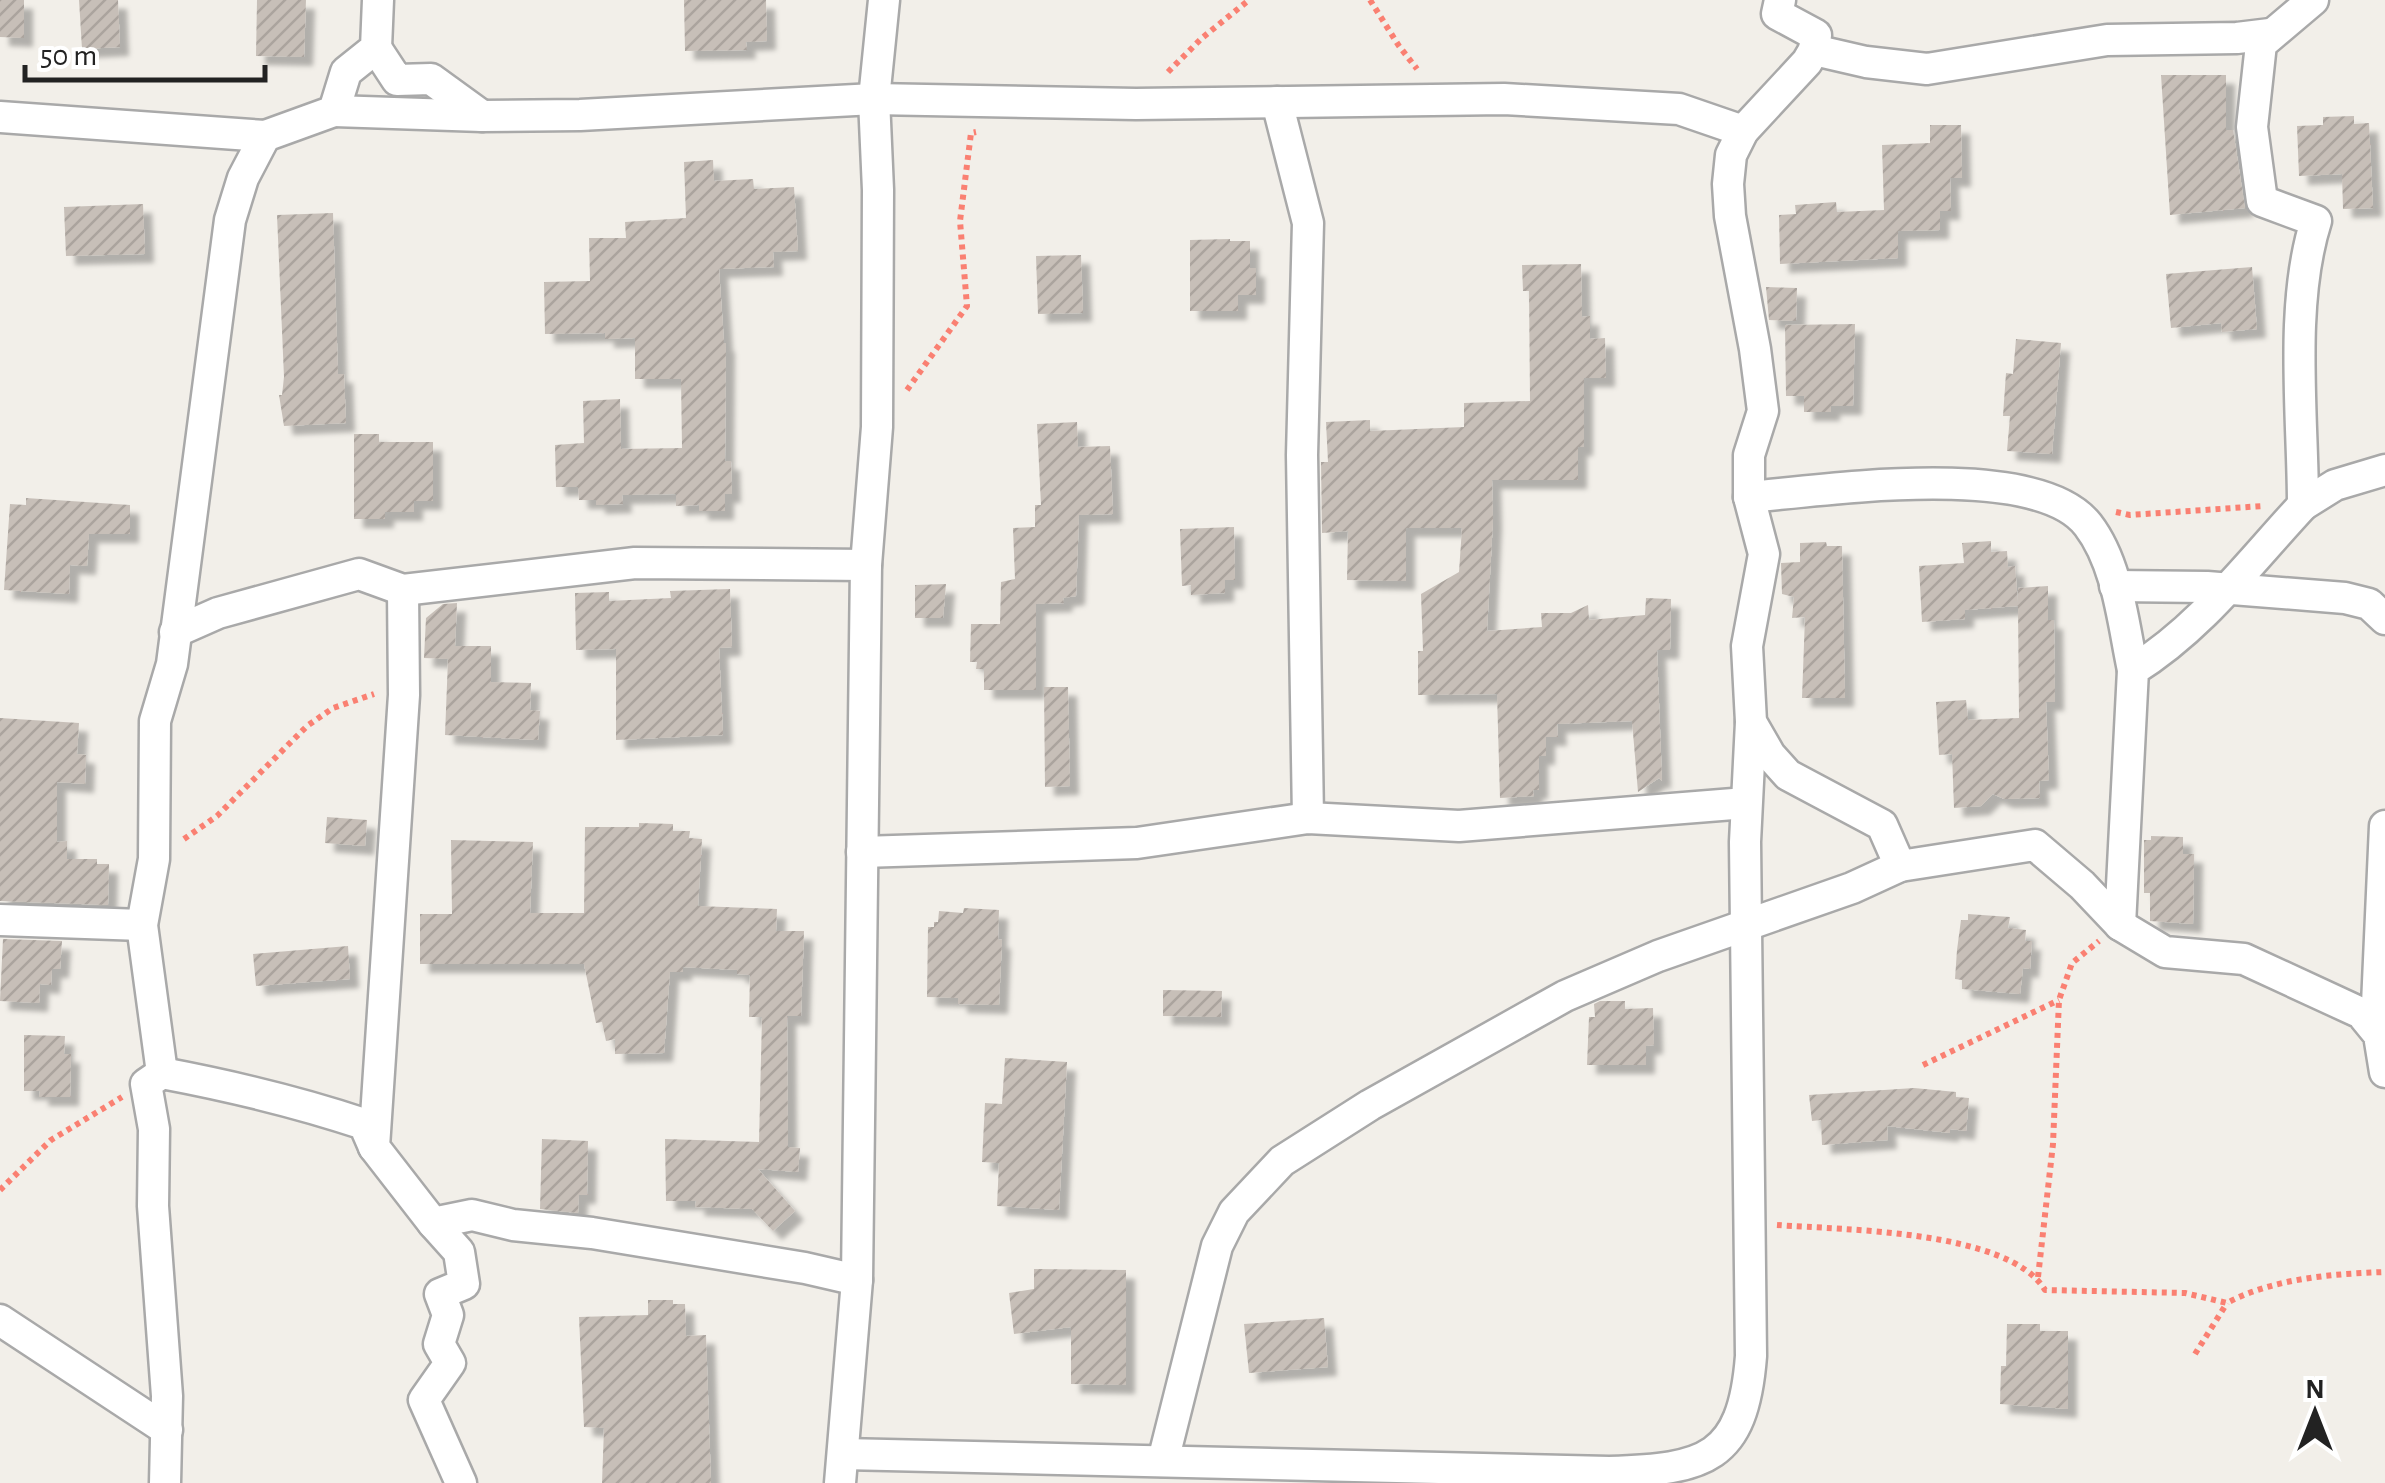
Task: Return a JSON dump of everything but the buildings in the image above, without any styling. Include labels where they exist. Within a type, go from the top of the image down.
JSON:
[{"type":"street","points":[[378,0],[376,48],[397,80],[430,79],[482,116]]},
{"type":"street","points":[[884,0],[874,99],[878,426],[866,565],[857,1280],[841,1469],[1000,1460],[1609,1472],[1665,1468],[1715,1452],[1731,1435],[1748,1392],[1751,1223],[1745,923],[1751,722],[1747,646],[1764,554],[1749,497],[1749,455],[1763,411],[1728,184],[1731,155],[1743,131],[1814,50],[1816,35],[1777,14],[1780,0]]},
{"type":"street","points":[[2303,505],[2301,334],[2305,271],[2316,221],[2262,202],[2252,127],[2259,52],[2270,34],[2312,0]]},
{"type":"street","points":[[1814,50],[1927,70],[2081,42],[2270,34]]},
{"type":"street","points":[[334,111],[346,72],[376,48]]},
{"type":"street","points":[[0,118],[264,136],[334,111],[580,115],[874,99],[1136,104],[1504,99],[1679,110],[1743,131]]},
{"type":"street","points":[[1277,102],[1308,223],[1302,455],[1308,818]]},
{"type":"street","points":[[165,1483],[167,1430],[153,1206],[154,1078],[142,925],[154,859],[155,722],[172,664],[230,220],[243,178],[264,136]]},
{"type":"street","points":[[2134,670],[2169,648],[2303,505],[2335,484],[2385,470]]},
{"type":"street","points":[[1749,497],[1911,484],[1980,486],[2047,496],[2071,508],[2090,528],[2116,586],[2134,670],[2120,925]]},
{"type":"street","points":[[174,632],[218,614],[359,574],[403,590],[635,564],[866,565]]},
{"type":"street","points":[[2116,586],[2226,588],[2360,601],[2374,607],[2385,619]]},
{"type":"street","points":[[374,1147],[404,695],[403,590]]},
{"type":"street","points":[[1751,722],[1770,755],[1788,775],[1882,825],[1900,866]]},
{"type":"street","points":[[862,852],[1137,843],[1308,818],[1460,826],[1746,804]]},
{"type":"street","points":[[2385,826],[2376,1028],[2385,1072]]},
{"type":"street","points":[[1162,1461],[1217,1246],[1234,1212],[1266,1176],[1316,1137],[1565,996],[1745,923],[1852,888],[1900,866],[2035,845],[2120,925],[2165,952],[2244,959],[2347,1005],[2376,1028]]},
{"type":"street","points":[[0,920],[142,925]]},
{"type":"street","points":[[154,1078],[234,1086],[364,1124],[374,1147],[459,1252],[464,1284],[440,1294],[448,1315],[439,1344],[450,1363],[424,1400],[461,1483]]},
{"type":"street","points":[[433,1223],[472,1215],[513,1225],[805,1268],[857,1280]]},
{"type":"street","points":[[0,1320],[167,1430]]},
{"type":"path","points":[[1136,104],[1202,38],[1249,0]]},
{"type":"path","points":[[1370,0],[1414,66],[1429,78]]},
{"type":"path","points":[[878,426],[967,306],[960,221],[971,133],[989,130]]},
{"type":"path","points":[[2114,511],[2130,515],[2303,505]]},
{"type":"path","points":[[154,859],[217,816],[307,726],[332,708],[382,691],[404,695]]},
{"type":"path","points":[[2038,1278],[2053,1144],[2059,1000],[2072,962],[2120,925]]},
{"type":"path","points":[[1923,1065],[2059,1000]]},
{"type":"path","points":[[0,1190],[51,1140],[154,1078]]},
{"type":"path","points":[[1751,1223],[1908,1236],[1977,1248],[2016,1262],[2038,1278],[2045,1290],[2184,1293],[2227,1303]]},
{"type":"path","points":[[2195,1354],[2227,1303],[2254,1289],[2346,1273],[2385,1272]]}]
